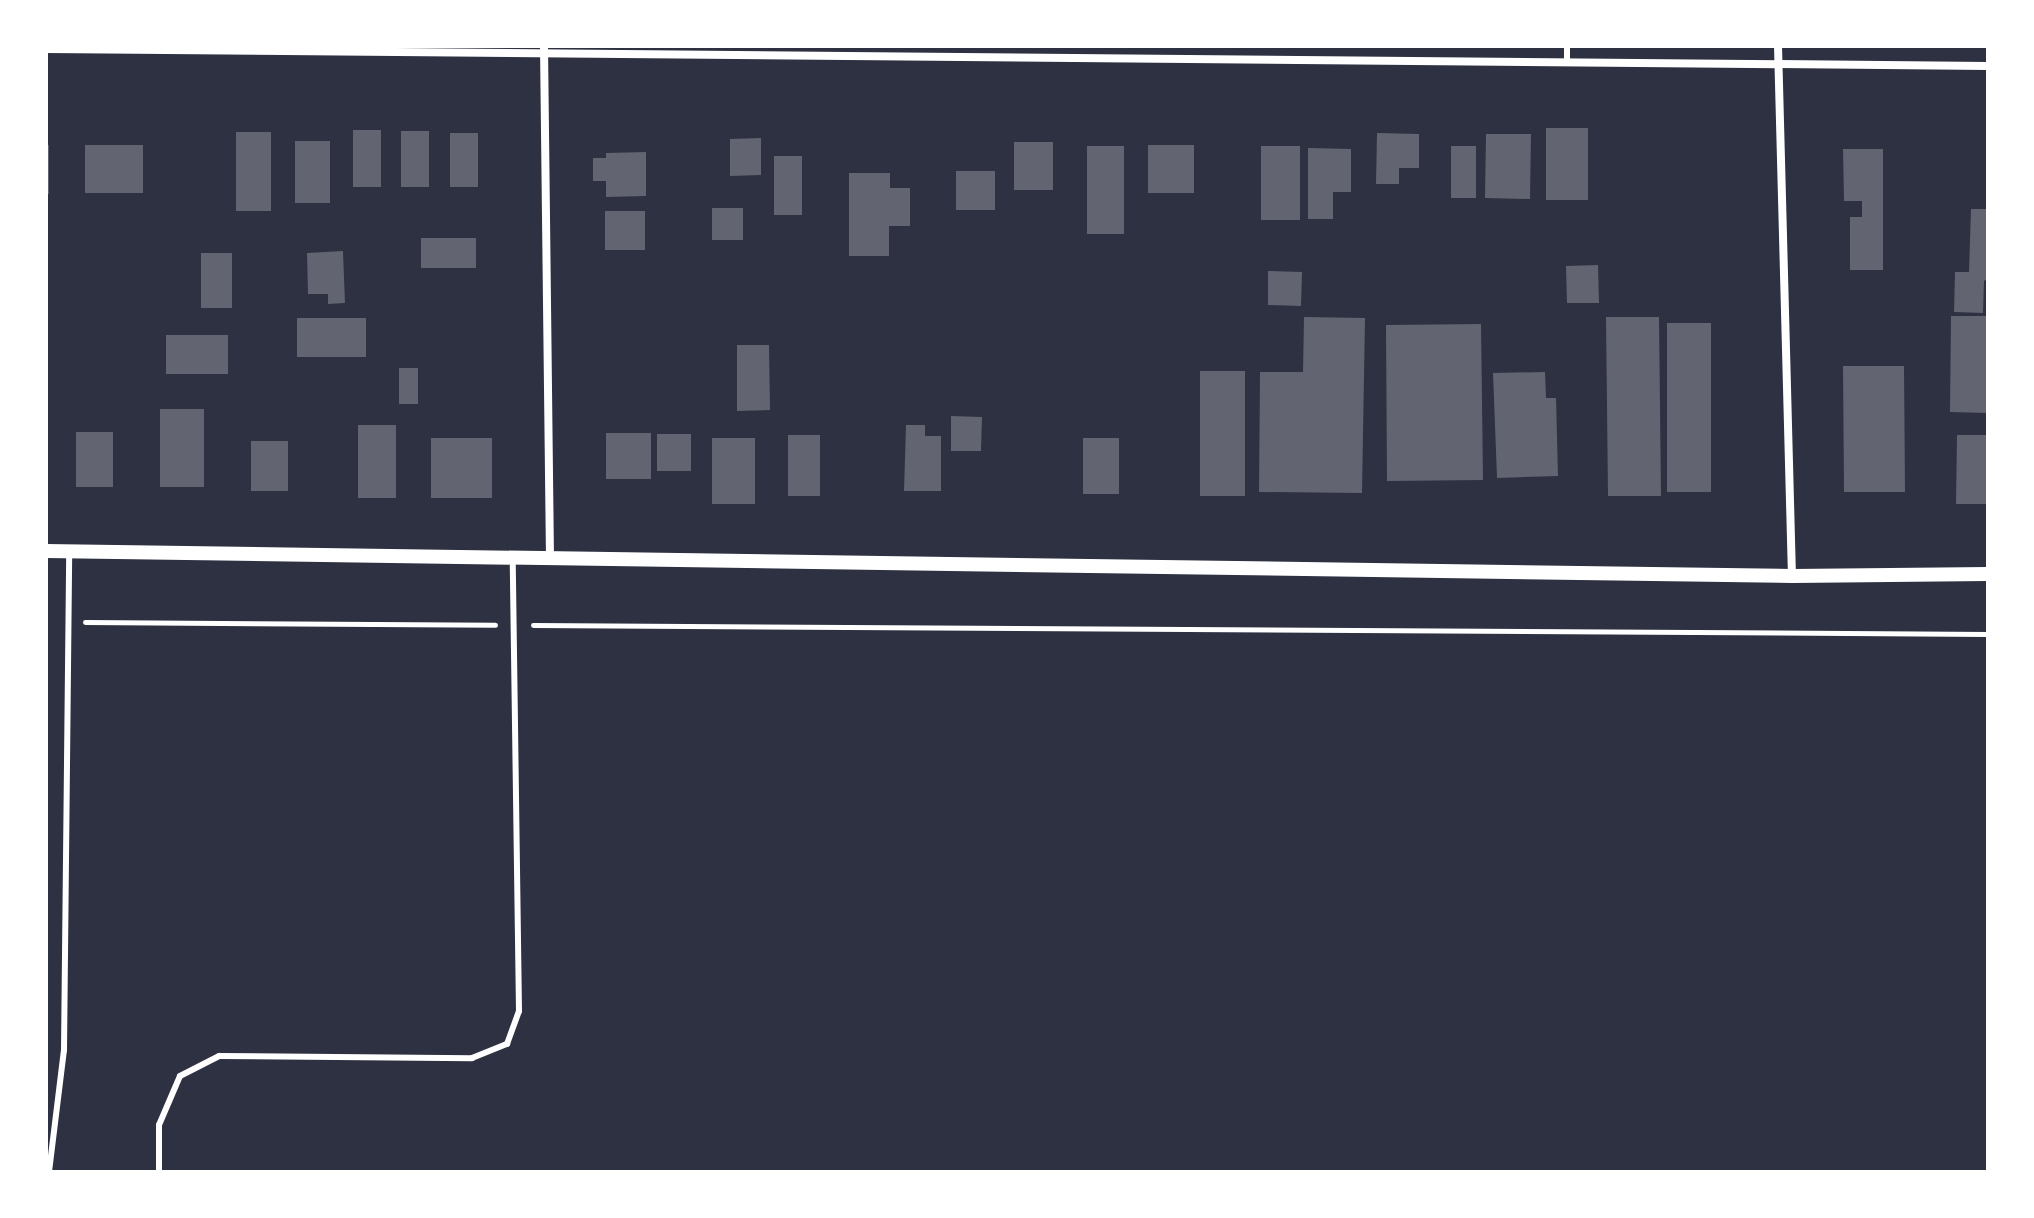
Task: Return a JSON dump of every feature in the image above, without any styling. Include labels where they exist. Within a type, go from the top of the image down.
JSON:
[{"type":"street","points":[[1778,46],[1792,576]]},
{"type":"street","points":[[46,49],[544,50],[1778,67],[1988,66]]},
{"type":"street","points":[[544,50],[550,557]]},
{"type":"street","points":[[46,551],[1792,576],[1988,574]]},
{"type":"lane","points":[[1567,46],[1567,62]]},
{"type":"lane","points":[[49,1172],[64,1050],[69,552]]},
{"type":"lane","points":[[159,1172],[159,1125],[180,1076],[219,1056],[472,1058],[507,1044],[519,1011],[513,556]]},
{"type":"path","points":[[68,622],[1988,634]]},
{"type":"building","points":[[1546,128],[1588,128],[1588,200],[1546,200]]},
{"type":"building","points":[[353,130],[381,130],[381,187],[353,187]]},
{"type":"building","points":[[401,131],[429,131],[429,187],[401,187]]},
{"type":"building","points":[[236,132],[271,132],[271,211],[236,211]]},
{"type":"building","points":[[450,133],[478,133],[478,187],[450,187]]},
{"type":"building","points":[[1377,133],[1419,134],[1419,168],[1399,168],[1399,184],[1376,184]]},
{"type":"building","points":[[1486,134],[1531,134],[1530,199],[1485,198]]},
{"type":"building","points":[[761,138],[761,175],[730,176],[730,139]]},
{"type":"building","points":[[295,141],[330,141],[330,203],[295,203]]},
{"type":"building","points":[[1014,142],[1053,142],[1053,190],[1014,190]]},
{"type":"building","points":[[46,145],[49,145],[49,194],[46,194]]},
{"type":"building","points":[[85,145],[143,145],[143,193],[85,193]]},
{"type":"building","points":[[1148,145],[1194,145],[1194,193],[1148,193]]},
{"type":"building","points":[[1087,146],[1124,146],[1124,234],[1087,234]]},
{"type":"building","points":[[1261,146],[1300,146],[1300,220],[1261,220]]},
{"type":"building","points":[[1451,146],[1476,146],[1476,198],[1451,198]]},
{"type":"building","points":[[1308,148],[1351,149],[1351,192],[1333,192],[1333,219],[1308,219]]},
{"type":"building","points":[[1843,149],[1883,149],[1883,270],[1850,270],[1850,217],[1862,217],[1862,201],[1844,201]]},
{"type":"building","points":[[646,152],[646,196],[606,197],[606,181],[593,181],[593,158],[606,158],[606,153]]},
{"type":"building","points":[[774,156],[802,156],[802,215],[774,215]]},
{"type":"building","points":[[956,171],[995,171],[995,210],[956,210]]},
{"type":"building","points":[[849,173],[890,173],[890,188],[910,188],[910,226],[889,226],[889,256],[849,256]]},
{"type":"building","points":[[712,208],[743,208],[743,240],[712,240]]},
{"type":"building","points":[[1971,209],[1988,209],[1988,278],[1984,281],[1983,313],[1954,312],[1955,272],[1969,272]]},
{"type":"building","points":[[605,211],[645,211],[645,250],[605,250]]},
{"type":"building","points":[[421,238],[476,238],[476,268],[421,268]]},
{"type":"building","points":[[343,251],[345,303],[328,304],[328,294],[308,294],[307,253]]},
{"type":"building","points":[[201,253],[232,253],[232,308],[201,308]]},
{"type":"building","points":[[1598,265],[1599,303],[1567,303],[1566,266]]},
{"type":"building","points":[[1268,271],[1302,272],[1301,306],[1268,305]]},
{"type":"building","points":[[1951,316],[1988,316],[1988,413],[1950,412]]},
{"type":"building","points":[[1304,317],[1365,318],[1362,493],[1259,492],[1260,372],[1303,372]]},
{"type":"building","points":[[1606,317],[1659,317],[1661,496],[1608,496]]},
{"type":"building","points":[[297,318],[366,318],[366,357],[297,357]]},
{"type":"building","points":[[1667,323],[1711,323],[1711,492],[1667,492]]},
{"type":"building","points":[[1481,324],[1483,480],[1387,481],[1386,325]]},
{"type":"building","points":[[166,335],[228,335],[228,374],[166,374]]},
{"type":"building","points":[[737,345],[769,345],[770,410],[737,411]]},
{"type":"building","points":[[1843,366],[1904,366],[1905,492],[1844,492]]},
{"type":"building","points":[[399,368],[418,368],[418,404],[399,404]]},
{"type":"building","points":[[1200,371],[1245,371],[1245,496],[1200,496]]},
{"type":"building","points":[[1545,372],[1546,398],[1556,398],[1558,476],[1497,478],[1493,373]]},
{"type":"building","points":[[160,409],[204,409],[204,487],[160,487]]},
{"type":"building","points":[[951,416],[982,417],[981,451],[951,451]]},
{"type":"building","points":[[358,425],[396,425],[396,498],[358,498]]},
{"type":"building","points":[[906,425],[925,425],[925,436],[941,436],[941,491],[904,491]]},
{"type":"building","points":[[76,432],[113,432],[113,487],[76,487]]},
{"type":"building","points":[[606,433],[651,433],[651,479],[606,479]]},
{"type":"building","points":[[657,434],[691,434],[691,471],[657,471]]},
{"type":"building","points":[[788,435],[820,435],[820,496],[788,496]]},
{"type":"building","points":[[1957,435],[1988,435],[1988,504],[1956,504]]},
{"type":"building","points":[[431,438],[492,438],[492,498],[431,498]]},
{"type":"building","points":[[712,438],[755,438],[755,504],[712,504]]},
{"type":"building","points":[[1083,438],[1119,438],[1119,494],[1083,494]]},
{"type":"building","points":[[251,441],[288,441],[288,491],[251,491]]}]
